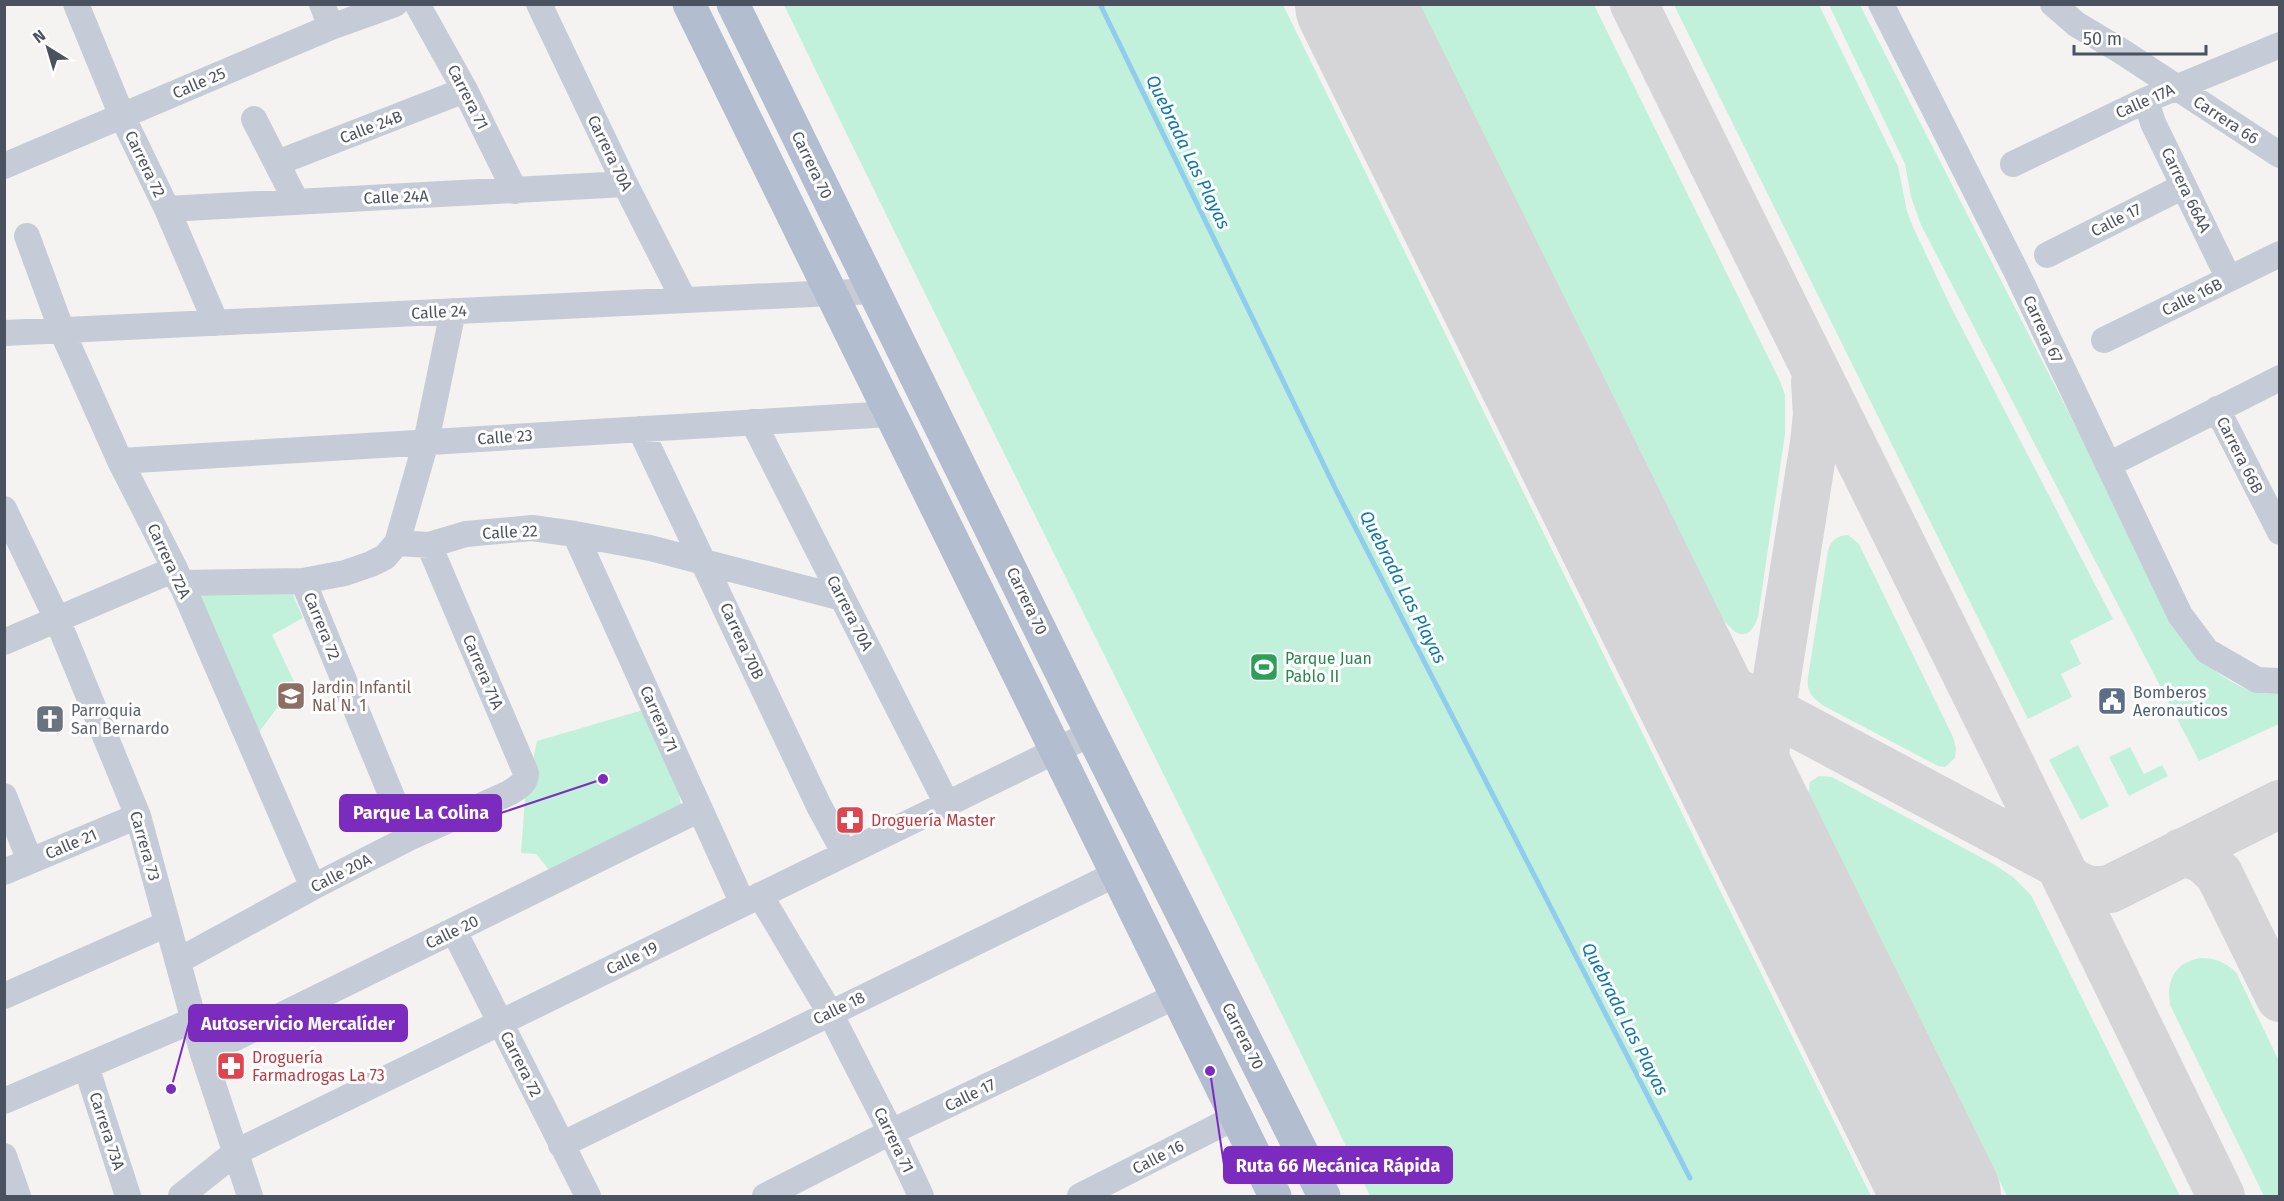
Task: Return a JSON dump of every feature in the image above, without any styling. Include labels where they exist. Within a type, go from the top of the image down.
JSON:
[{"type":"main road","points":[[689,4],[1275,1197]]},
{"type":"main road","name":"Carrera 70","points":[[733,4],[1092,733],[1324,1197]]},
{"type":"street","name":"Carrera 72","points":[[76,4],[122,116],[167,209],[216,323]]},
{"type":"street","name":"Calle 25","points":[[4,166],[122,116],[327,16],[395,4]]},
{"type":"street","name":"Carrera 71","points":[[417,4],[465,90],[514,191]]},
{"type":"street","name":"Carrera 70A","points":[[539,4],[625,184],[684,300]]},
{"type":"street","name":"Carrera 67","points":[[1881,4],[2016,271],[2180,615],[2207,651],[2257,680],[2280,681]]},
{"type":"street","name":"Carrera 66","points":[[2061,6],[2076,24],[2280,155]]},
{"type":"street","name":"Calle 17A","points":[[2013,164],[2175,87],[2280,45]]},
{"type":"street","name":"Calle 24B","points":[[277,163],[465,90]]},
{"type":"street","name":"Carrera 66AA","points":[[2146,100],[2153,123],[2229,279]]},
{"type":"street","points":[[254,119],[297,201]]},
{"type":"street","name":"Calle 24A","points":[[167,209],[625,184]]},
{"type":"street","name":"Calle 17","points":[[2047,255],[2184,186]]},
{"type":"street","name":"Carrera 72A","points":[[27,236],[62,331],[120,461],[178,576],[313,887]]},
{"type":"street","name":"Calle 16B","points":[[2104,340],[2280,254]]},
{"type":"street","name":"Calle 24","points":[[4,333],[874,291]]},
{"type":"street","points":[[4,642],[178,576],[303,581],[345,573],[371,564],[385,556],[397,543],[426,442],[453,312]]},
{"type":"street","points":[[2108,465],[2280,378]]},
{"type":"street","name":"Carrera 66B","points":[[2217,409],[2280,532]]},
{"type":"street","name":"Calle 23","points":[[120,461],[890,414]]},
{"type":"street","name":"Carrera 70A","points":[[753,422],[947,804]]},
{"type":"street","name":"Carrera 70B","points":[[640,429],[819,806],[845,854]]},
{"type":"street","name":"Carrera 73","points":[[4,509],[57,620],[138,816],[203,1054],[250,1197]]},
{"type":"street","name":"Calle 22","points":[[397,543],[429,544],[466,534],[532,528],[650,548],[843,598]]},
{"type":"street","name":"Carrera 71","points":[[575,534],[700,809],[752,900],[830,1013],[891,1132],[921,1197]]},
{"type":"street","name":"Carrera 71A","points":[[429,544],[526,773],[522,785],[508,793]]},
{"type":"street","name":"Carrera 72","points":[[303,581],[409,838]]},
{"type":"street","name":"Calle 19","points":[[181,1197],[236,1152],[1092,733]]},
{"type":"street","name":"Calle 20A","points":[[178,961],[313,887],[409,838],[508,793]]},
{"type":"street","points":[[4,796],[30,861]]},
{"type":"street","name":"Calle 20","points":[[203,1054],[700,809]]},
{"type":"street","name":"Calle 21","points":[[4,872],[138,816]]},
{"type":"street","name":"Calle 18","points":[[561,1145],[1116,874]]},
{"type":"street","points":[[4,996],[167,924]]},
{"type":"street","name":"Carrera 72","points":[[454,931],[588,1197]]},
{"type":"street","name":"Calle 17","points":[[765,1197],[891,1132],[1176,996]]},
{"type":"street","points":[[7,1094],[86,1066],[194,1020]]},
{"type":"street","name":"Carrera 73A","points":[[86,1066],[128,1197]]},
{"type":"street","name":"Calle 16","points":[[1080,1197],[1236,1117]]},
{"type":"street","points":[[4,1156],[18,1197]]},
{"type":"green space","name":"Parque Juan Pablo II","points":[[784,5],[1283,5],[1871,1196],[1370,1196]]},
{"type":"green space","points":[[1417,5],[1594,5],[1785,395],[1785,434],[1758,617],[1748,633],[1742,634],[1731,628],[1716,609]]},
{"type":"green space","points":[[1674,5],[1819,5],[1898,166],[1907,211],[1913,227],[1952,309],[2113,619],[2070,641],[2081,664],[2061,674],[2072,697],[2028,719]]},
{"type":"green space","points":[[1829,5],[1860,5],[2179,628],[2195,652],[2206,663],[2235,684],[2257,692],[2279,693],[2279,724],[2199,761],[1921,225],[1911,197],[1905,164]]},
{"type":"green space","points":[[1848,535],[1859,544],[1953,737],[1956,748],[1955,758],[1945,767],[1938,766],[1824,706],[1813,697],[1809,690],[1808,677],[1828,550],[1835,539]]},
{"type":"green space","points":[[290,588],[303,618],[272,635],[299,692],[283,700],[254,739],[188,593]]},
{"type":"green space","points":[[643,710],[673,758],[683,818],[551,872],[536,854],[521,853],[525,799],[537,741]]},
{"type":"green space","points":[[2078,745],[2109,806],[2081,820],[2049,760]]},
{"type":"green space","points":[[2130,747],[2144,774],[2162,765],[2168,776],[2129,796],[2109,757]]},
{"type":"green space","points":[[1819,776],[1832,777],[1995,865],[2013,877],[2031,895],[2180,1196],[2007,1196],[1808,795],[1810,782]]},
{"type":"green space","points":[[2201,958],[2220,961],[2236,972],[2279,1061],[2279,1196],[2264,1196],[2170,1005],[2171,980],[2174,974],[2185,964]]},
{"type":"waterway","name":"Quebrada Las Playas","points":[[1100,4],[1337,492],[1690,1178]]},
{"type":"taxiway","points":[[1634,4],[2011,765],[2221,1196]]},
{"type":"taxiway","points":[[1761,828],[1758,809],[1759,791],[1814,443],[1817,414],[1815,382]]},
{"type":"taxiway","points":[[1668,641],[1695,670],[2057,863]]},
{"type":"taxiway","points":[[2066,877],[2086,889],[2110,889],[2280,804]]},
{"type":"taxiway","points":[[2182,852],[2203,859],[2219,874],[2280,998]]},
{"type":"runway","points":[[1354,4],[1942,1196]]},
{"type":"place","name":"Parque Juan Pablo II","points":[[1264,667]]},
{"type":"place","name":"Jardin Infantil Nal N. 1","points":[[291,696]]},
{"type":"place","name":"Bomberos Aeronauticos","points":[[2112,701]]},
{"type":"place","name":"Parroquia San Bernardo","points":[[50,719]]},
{"type":"place","name":"Parque La Colina","points":[[603,779]]},
{"type":"place","name":"Droguería Master","points":[[850,820]]},
{"type":"place","name":"Droguería Farmadrogas La 73","points":[[231,1066]]},
{"type":"place","name":"Ruta 66 Mecánica Rápida","points":[[1210,1071]]},
{"type":"place","name":"Autoservicio Mercalíder","points":[[171,1089]]}]
